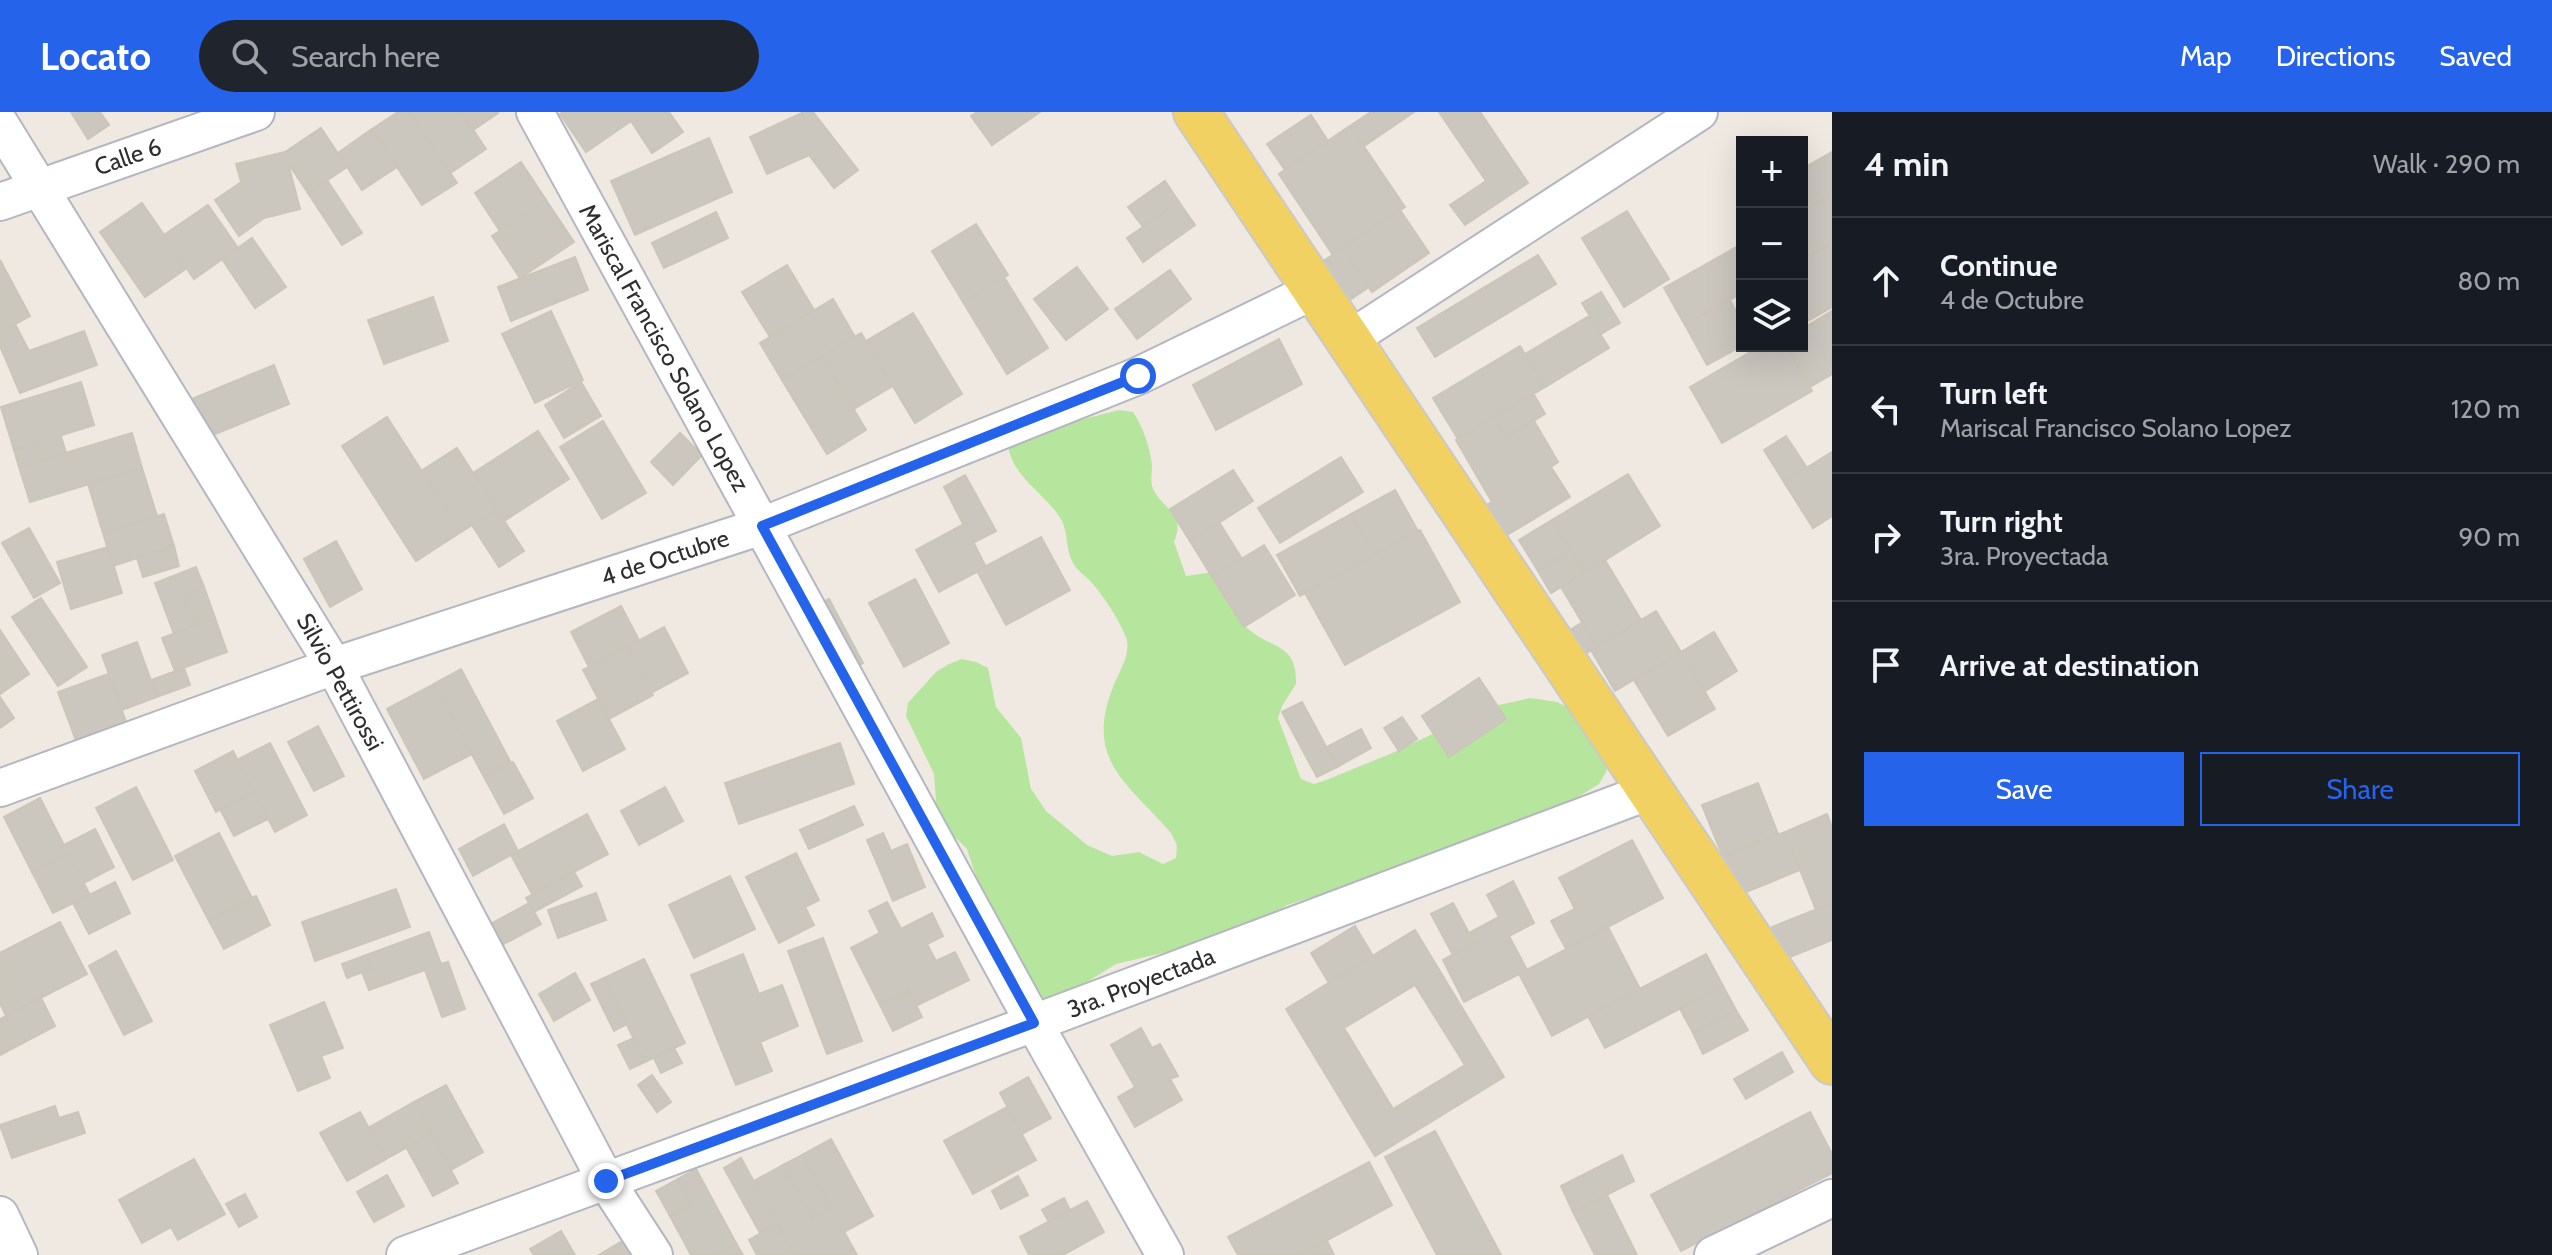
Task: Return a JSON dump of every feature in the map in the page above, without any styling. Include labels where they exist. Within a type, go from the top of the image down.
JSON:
[{"type":"main road","points":[[1196,112],[1832,1062]]},
{"type":"street","name":"Calle 6","points":[[0,202],[256,112]]},
{"type":"street","name":"Mariscal Francisco Solano Lopez","points":[[535,112],[1034,1023],[1165,1255]]},
{"type":"street","points":[[1348,340],[1699,112]]},
{"type":"street","name":"Silvio Pettirossi","points":[[0,124],[334,666],[606,1181],[654,1255]]},
{"type":"street","name":"4 de Octubre","points":[[0,788],[334,666],[762,526],[1138,376],[1315,290]]},
{"type":"street","name":"3ra. Proyectada","points":[[405,1255],[1650,791]]},
{"type":"street","points":[[1713,1255],[1832,1198]]},
{"type":"street","points":[[0,1215],[19,1255]]},
{"type":"green space","points":[[1119,410],[1133,412],[1143,431],[1151,458],[1152,487],[1176,518],[1174,542],[1186,576],[1214,572],[1243,623],[1287,653],[1292,660],[1296,684],[1278,718],[1301,779],[1314,784],[1326,780],[1490,707],[1530,698],[1557,702],[1581,714],[1609,759],[1599,784],[1565,805],[1381,875],[1287,905],[1251,928],[1226,938],[1116,964],[1040,1011],[984,901],[967,849],[937,826],[932,814],[936,800],[934,774],[906,716],[908,703],[936,672],[949,664],[962,659],[988,668],[996,707],[1021,738],[1031,789],[1046,811],[1087,845],[1112,856],[1139,852],[1163,864],[1176,858],[1177,845],[1171,833],[1126,784],[1107,753],[1105,712],[1127,653],[1125,634],[1102,595],[1072,561],[1061,519],[1016,467],[1008,446],[1054,427]]},
{"type":"building","points":[[71,112],[100,112],[109,125],[88,139]]},
{"type":"building","points":[[398,112],[409,112],[457,183],[422,205],[372,129]]},
{"type":"building","points":[[409,112],[461,112],[486,149],[450,173]]},
{"type":"building","points":[[461,112],[497,112],[498,113],[473,130]]},
{"type":"building","points":[[669,112],[683,132],[652,153],[631,121],[586,152],[560,114]]},
{"type":"building","points":[[804,112],[813,112],[858,170],[834,188],[809,155],[767,174],[750,137]]},
{"type":"building","points":[[977,112],[1040,112],[992,145],[971,116]]},
{"type":"building","points":[[1371,112],[1414,112],[1364,146],[1350,126]]},
{"type":"building","points":[[1439,112],[1480,112],[1528,183],[1465,225],[1450,205],[1486,181]]},
{"type":"building","points":[[1311,115],[1328,141],[1285,170],[1267,144]]},
{"type":"building","points":[[1350,126],[1405,207],[1333,255],[1279,174]]},
{"type":"building","points":[[321,128],[347,167],[308,193],[288,163],[300,209],[264,218],[239,236],[215,200],[240,183],[242,185],[236,164],[285,152]]},
{"type":"building","points":[[372,129],[397,167],[362,190],[338,153]]},
{"type":"building","points":[[709,138],[732,192],[635,235],[611,181]]},
{"type":"building","points":[[1832,152],[1832,194],[1808,207],[1808,166]]},
{"type":"building","points":[[521,162],[546,200],[500,231],[475,193]]},
{"type":"building","points":[[327,180],[362,233],[342,245],[308,193]]},
{"type":"building","points":[[1165,181],[1179,202],[1143,227],[1128,207]]},
{"type":"building","points":[[1832,194],[1832,243],[1808,257],[1808,208]]},
{"type":"building","points":[[546,200],[574,242],[520,278],[492,236]]},
{"type":"building","points":[[1179,202],[1195,225],[1143,262],[1127,238]]},
{"type":"building","points":[[142,203],[187,268],[145,297],[100,232]]},
{"type":"building","points":[[208,205],[238,248],[194,279],[164,235]]},
{"type":"building","points":[[1400,210],[1429,253],[1372,292],[1343,248]]},
{"type":"building","points":[[1627,211],[1669,279],[1624,307],[1582,238]]},
{"type":"building","points":[[716,212],[728,238],[664,268],[652,243]]},
{"type":"building","points":[[976,224],[1008,275],[963,302],[932,251]]},
{"type":"building","points":[[252,238],[286,287],[255,308],[222,259]]},
{"type":"building","points":[[1832,243],[1832,307],[1808,321],[1808,280],[1808,257]]},
{"type":"building","points":[[1736,247],[1736,296],[1685,325],[1664,288]]},
{"type":"building","points":[[1343,248],[1369,287],[1348,301],[1322,262]]},
{"type":"building","points":[[1538,255],[1556,284],[1435,357],[1417,328]]},
{"type":"building","points":[[575,257],[588,290],[511,321],[498,287]]},
{"type":"building","points":[[0,260],[30,316],[0,332]]},
{"type":"building","points":[[787,265],[814,310],[770,337],[742,292]]},
{"type":"building","points":[[1077,267],[1108,309],[1066,340],[1034,299]]},
{"type":"building","points":[[1170,270],[1191,299],[1137,339],[1115,309]]},
{"type":"building","points":[[1004,277],[1048,348],[1007,374],[963,302]]},
{"type":"building","points":[[1601,292],[1620,323],[1601,334],[1582,303]]},
{"type":"building","points":[[433,297],[448,341],[384,364],[368,320]]},
{"type":"building","points":[[833,299],[855,337],[782,380],[760,343]]},
{"type":"building","points":[[1730,300],[1736,312],[1736,349],[1707,365],[1685,325]]},
{"type":"building","points":[[551,311],[583,380],[535,403],[502,334]]},
{"type":"building","points":[[1832,311],[1832,374],[1810,387],[1790,352],[1808,352],[1808,325]]},
{"type":"building","points":[[913,313],[962,394],[915,423],[866,341]]},
{"type":"building","points":[[1589,316],[1609,348],[1545,387],[1525,354]]},
{"type":"building","points":[[15,324],[29,351],[84,331],[97,365],[20,393],[0,346],[0,332]]},
{"type":"building","points":[[861,333],[893,386],[854,409],[822,356]]},
{"type":"building","points":[[1279,339],[1302,384],[1216,430],[1193,385]]},
{"type":"building","points":[[1520,346],[1545,387],[1458,439],[1433,398]]},
{"type":"building","points":[[1751,352],[1789,352],[1812,391],[1722,443],[1690,387]]},
{"type":"building","points":[[822,356],[866,430],[827,454],[782,380]]},
{"type":"building","points":[[274,365],[289,404],[203,439],[187,401]]},
{"type":"building","points":[[81,382],[94,425],[14,450],[1,407]]},
{"type":"building","points":[[581,382],[601,416],[564,438],[545,405]]},
{"type":"building","points":[[1533,393],[1545,414],[1506,438],[1494,417]]},
{"type":"building","points":[[387,417],[461,532],[416,561],[342,446]]},
{"type":"building","points":[[1494,417],[1506,438],[1534,421],[1558,462],[1551,467],[1570,497],[1502,538],[1483,507],[1492,502],[1456,440]]},
{"type":"building","points":[[603,421],[646,493],[602,519],[560,447]]},
{"type":"building","points":[[538,431],[569,479],[504,521],[473,473]]},
{"type":"building","points":[[132,433],[142,468],[30,502],[19,467]]},
{"type":"building","points":[[680,433],[702,455],[673,485],[651,462]]},
{"type":"building","points":[[61,436],[66,453],[19,467],[14,450]]},
{"type":"building","points":[[1786,436],[1807,468],[1784,482],[1764,450]]},
{"type":"building","points":[[457,448],[497,510],[461,532],[421,471]]},
{"type":"building","points":[[1832,452],[1832,516],[1813,528],[1784,482]]},
{"type":"building","points":[[1341,457],[1363,492],[1280,543],[1258,508]]},
{"type":"building","points":[[142,468],[157,516],[103,533],[88,484]]},
{"type":"building","points":[[1233,470],[1253,501],[1190,541],[1170,509]]},
{"type":"building","points":[[1628,474],[1660,526],[1584,573],[1552,520]]},
{"type":"building","points":[[965,475],[996,531],[973,543],[944,487]]},
{"type":"building","points":[[1395,490],[1418,531],[1374,556],[1351,514]]},
{"type":"building","points":[[497,510],[524,551],[499,567],[472,525]]},
{"type":"building","points":[[164,514],[174,546],[113,566],[103,533]]},
{"type":"building","points":[[1351,514],[1374,556],[1300,596],[1277,555]]},
{"type":"building","points":[[1552,520],[1571,551],[1538,571],[1519,540]]},
{"type":"building","points":[[1219,522],[1242,559],[1212,577],[1190,541]]},
{"type":"building","points":[[964,524],[986,567],[939,592],[916,550]]},
{"type":"building","points":[[29,528],[60,583],[34,598],[2,543]]},
{"type":"building","points":[[1420,530],[1460,602],[1345,665],[1305,593]]},
{"type":"building","points":[[1041,537],[1070,590],[1006,625],[977,571]]},
{"type":"building","points":[[336,541],[362,589],[330,607],[304,559]]},
{"type":"building","points":[[1264,545],[1295,595],[1244,627],[1212,577]]},
{"type":"building","points":[[174,546],[179,566],[143,577],[137,558]]},
{"type":"building","points":[[108,547],[122,593],[71,609],[57,562]]},
{"type":"building","points":[[1571,551],[1584,573],[1551,593],[1538,571]]},
{"type":"building","points":[[1605,560],[1641,620],[1597,647],[1561,587]]},
{"type":"building","points":[[196,567],[204,587],[184,594],[195,625],[174,634],[155,583]]},
{"type":"building","points":[[915,579],[949,643],[904,667],[869,603]]},
{"type":"building","points":[[204,587],[215,618],[195,625],[184,594]]},
{"type":"building","points":[[41,598],[87,667],[58,686],[12,617]]},
{"type":"building","points":[[829,599],[863,663],[848,671],[814,607]]},
{"type":"building","points":[[621,606],[639,640],[589,667],[571,632]]},
{"type":"building","points":[[1656,611],[1681,652],[1615,691],[1591,650]]},
{"type":"building","points":[[215,618],[227,652],[175,671],[162,638]]},
{"type":"building","points":[[1583,622],[1597,647],[1577,659],[1562,635]]},
{"type":"building","points":[[664,627],[688,673],[651,693],[627,647]]},
{"type":"building","points":[[0,630],[29,674],[0,694]]},
{"type":"building","points":[[1714,632],[1737,671],[1705,691],[1681,652]]},
{"type":"building","points":[[137,642],[157,697],[122,710],[102,655]]},
{"type":"building","points":[[627,647],[653,695],[609,719],[583,670]]},
{"type":"building","points":[[1681,652],[1715,709],[1668,736],[1634,680]]},
{"type":"building","points":[[184,668],[190,685],[157,697],[151,680]]},
{"type":"building","points":[[461,669],[511,763],[484,777],[434,684]]},
{"type":"building","points":[[108,674],[128,727],[78,746],[58,692]]},
{"type":"building","points":[[1479,678],[1506,719],[1449,757],[1422,716]]},
{"type":"building","points":[[434,684],[472,754],[424,779],[387,709]]},
{"type":"building","points":[[0,697],[14,718],[0,728]]},
{"type":"building","points":[[598,699],[625,749],[583,771],[557,721]]},
{"type":"building","points":[[1302,702],[1337,767],[1317,777],[1282,712]]},
{"type":"building","points":[[1402,717],[1417,739],[1399,751],[1384,728]]},
{"type":"building","points":[[318,726],[344,776],[314,791],[288,742]]},
{"type":"building","points":[[1361,729],[1371,748],[1337,767],[1327,747]]},
{"type":"building","points":[[270,743],[307,815],[275,832],[237,760]]},
{"type":"building","points":[[840,743],[854,784],[739,824],[725,783]]},
{"type":"building","points":[[233,751],[254,792],[216,812],[195,771]]},
{"type":"building","points":[[513,762],[533,798],[504,814],[484,777]]},
{"type":"building","points":[[1758,783],[1778,834],[1723,857],[1702,805]]},
{"type":"building","points":[[136,787],[173,860],[133,880],[96,808]]},
{"type":"building","points":[[665,787],[683,821],[639,845],[621,811]]},
{"type":"building","points":[[254,792],[268,819],[234,836],[220,809]]},
{"type":"building","points":[[40,798],[68,853],[32,872],[4,817]]},
{"type":"building","points":[[854,806],[863,825],[809,849],[800,830]]},
{"type":"building","points":[[587,814],[608,854],[532,894],[511,855]]},
{"type":"building","points":[[1827,814],[1832,827],[1832,903],[1816,910],[1785,832]]},
{"type":"building","points":[[504,824],[518,851],[473,876],[459,849]]},
{"type":"building","points":[[95,829],[114,867],[84,883],[64,845]]},
{"type":"building","points":[[1785,832],[1800,870],[1739,895],[1723,857]]},
{"type":"building","points":[[219,833],[252,898],[209,921],[175,856]]},
{"type":"building","points":[[883,833],[891,851],[907,844],[925,887],[893,901],[867,840]]},
{"type":"building","points":[[1632,840],[1663,898],[1566,949],[1551,921],[1575,909],[1559,878]]},
{"type":"building","points":[[68,853],[90,895],[53,913],[32,872]]},
{"type":"building","points":[[796,853],[819,900],[805,907],[814,925],[779,943],[746,877]]},
{"type":"building","points":[[574,872],[582,886],[534,912],[526,898]]},
{"type":"building","points":[[730,876],[755,929],[694,958],[669,905]]},
{"type":"building","points":[[1513,881],[1534,923],[1509,936],[1527,970],[1464,1002],[1443,960],[1474,943],[1469,933],[1499,917],[1487,895]]},
{"type":"building","points":[[115,882],[130,913],[89,934],[73,903]]},
{"type":"building","points":[[396,889],[410,927],[315,961],[302,922]]},
{"type":"building","points":[[596,893],[606,920],[558,938],[548,910]]},
{"type":"building","points":[[256,896],[270,925],[224,949],[209,921]]},
{"type":"building","points":[[887,902],[901,929],[932,913],[943,936],[927,944],[936,961],[955,952],[969,980],[916,1006],[909,991],[880,1005],[851,948],[880,933],[869,911]]},
{"type":"building","points":[[529,903],[541,924],[489,952],[478,931]]},
{"type":"building","points":[[1453,903],[1474,943],[1453,955],[1431,914]]},
{"type":"building","points":[[1832,903],[1832,940],[1785,959],[1772,927]]},
{"type":"building","points":[[60,922],[87,974],[6,1016],[0,1003],[0,953]]},
{"type":"building","points":[[1355,926],[1373,956],[1329,983],[1311,953]]},
{"type":"building","points":[[1608,927],[1640,989],[1552,1036],[1519,974]]},
{"type":"building","points":[[1415,930],[1504,1077],[1375,1156],[1286,1009]],"holes":[[[1415,985],[1465,1065],[1393,1109],[1344,1028]]]},
{"type":"building","points":[[429,932],[441,964],[448,962],[465,1009],[442,1017],[425,970],[369,990],[362,972],[371,969],[366,955]]},
{"type":"building","points":[[823,938],[862,1041],[827,1054],[788,951]]},
{"type":"building","points":[[116,951],[152,1021],[124,1035],[89,966]]},
{"type":"building","points":[[743,954],[759,994],[782,985],[798,1026],[760,1042],[772,1071],[736,1085],[691,975]]},
{"type":"building","points":[[1706,954],[1723,986],[1605,1048],[1588,1016]]},
{"type":"building","points":[[366,955],[371,969],[347,978],[342,964]]},
{"type":"building","points":[[644,959],[685,1043],[645,1062],[604,978]]},
{"type":"building","points":[[575,973],[590,1000],[554,1021],[539,994]]},
{"type":"building","points":[[604,978],[627,1024],[614,1031],[591,984]]},
{"type":"building","points":[[1723,986],[1736,1010],[1693,1033],[1680,1009]]},
{"type":"building","points":[[909,991],[922,1017],[893,1031],[880,1005]]},
{"type":"building","points":[[41,998],[55,1026],[0,1055],[0,1019]]},
{"type":"building","points":[[324,1002],[343,1048],[321,1056],[330,1078],[298,1091],[270,1025]]},
{"type":"building","points":[[1736,1010],[1748,1030],[1703,1054],[1693,1033]]},
{"type":"building","points":[[1141,1028],[1152,1048],[1160,1044],[1178,1076],[1170,1079],[1182,1100],[1135,1127],[1118,1097],[1135,1087],[1111,1045]]},
{"type":"building","points":[[634,1038],[645,1062],[630,1069],[618,1045]]},
{"type":"building","points":[[674,1048],[682,1063],[661,1073],[654,1058]]},
{"type":"building","points":[[1782,1052],[1793,1072],[1746,1099],[1734,1079]]},
{"type":"building","points":[[652,1075],[671,1102],[657,1112],[638,1085]]},
{"type":"building","points":[[1028,1077],[1051,1118],[1022,1134],[1000,1093]]},
{"type":"building","points":[[446,1085],[483,1152],[451,1170],[414,1102]]},
{"type":"building","points":[[414,1102],[431,1134],[386,1159],[368,1128]]},
{"type":"building","points":[[55,1106],[59,1118],[78,1112],[85,1133],[12,1158],[0,1125]]},
{"type":"building","points":[[1007,1107],[1036,1160],[973,1194],[944,1141]]},
{"type":"building","points":[[360,1112],[386,1159],[347,1181],[320,1133]]},
{"type":"building","points":[[1810,1112],[1832,1154],[1832,1173],[1681,1251],[1651,1195]]},
{"type":"building","points":[[1435,1131],[1501,1255],[1437,1255],[1385,1157]]},
{"type":"building","points":[[431,1134],[458,1183],[433,1196],[406,1147]]},
{"type":"building","points":[[831,1139],[873,1216],[844,1232],[802,1155]]},
{"type":"building","points":[[802,1155],[831,1208],[812,1218],[783,1165]]},
{"type":"building","points":[[1622,1155],[1634,1181],[1573,1212],[1561,1186]]},
{"type":"building","points":[[741,1158],[777,1224],[760,1233],[724,1168]]},
{"type":"building","points":[[194,1159],[225,1214],[178,1240],[171,1227],[142,1243],[119,1200]]},
{"type":"building","points":[[1369,1162],[1392,1205],[1300,1255],[1238,1255],[1228,1237]]},
{"type":"building","points":[[783,1165],[812,1218],[831,1208],[857,1255],[794,1255],[754,1181]]},
{"type":"building","points":[[696,1169],[736,1243],[714,1255],[691,1255],[670,1216],[692,1205],[678,1179]]},
{"type":"building","points":[[387,1175],[404,1206],[374,1222],[357,1192]]},
{"type":"building","points":[[1018,1176],[1028,1195],[1001,1209],[992,1191]]},
{"type":"building","points":[[678,1179],[692,1205],[670,1216],[656,1191]]},
{"type":"building","points":[[245,1194],[257,1217],[239,1227],[226,1204]]},
{"type":"building","points":[[1607,1195],[1637,1255],[1595,1255],[1573,1212]]},
{"type":"building","points":[[1064,1198],[1070,1210],[1049,1222],[1042,1210]]},
{"type":"building","points":[[1087,1201],[1104,1232],[1063,1255],[1029,1255],[1020,1237]]},
{"type":"building","points":[[777,1224],[794,1255],[757,1255],[749,1240]]},
{"type":"building","points":[[561,1231],[575,1255],[534,1255],[530,1249]]},
{"type":"building","points":[[629,1237],[639,1255],[599,1255]]},
{"type":"building","points":[[1327,1241],[1334,1255],[1300,1255]]},
{"type":"building","points":[[736,1243],[743,1255],[714,1255]]},
{"type":"route","points":[[606,1181],[1034,1023],[762,526],[1138,376]]}]
